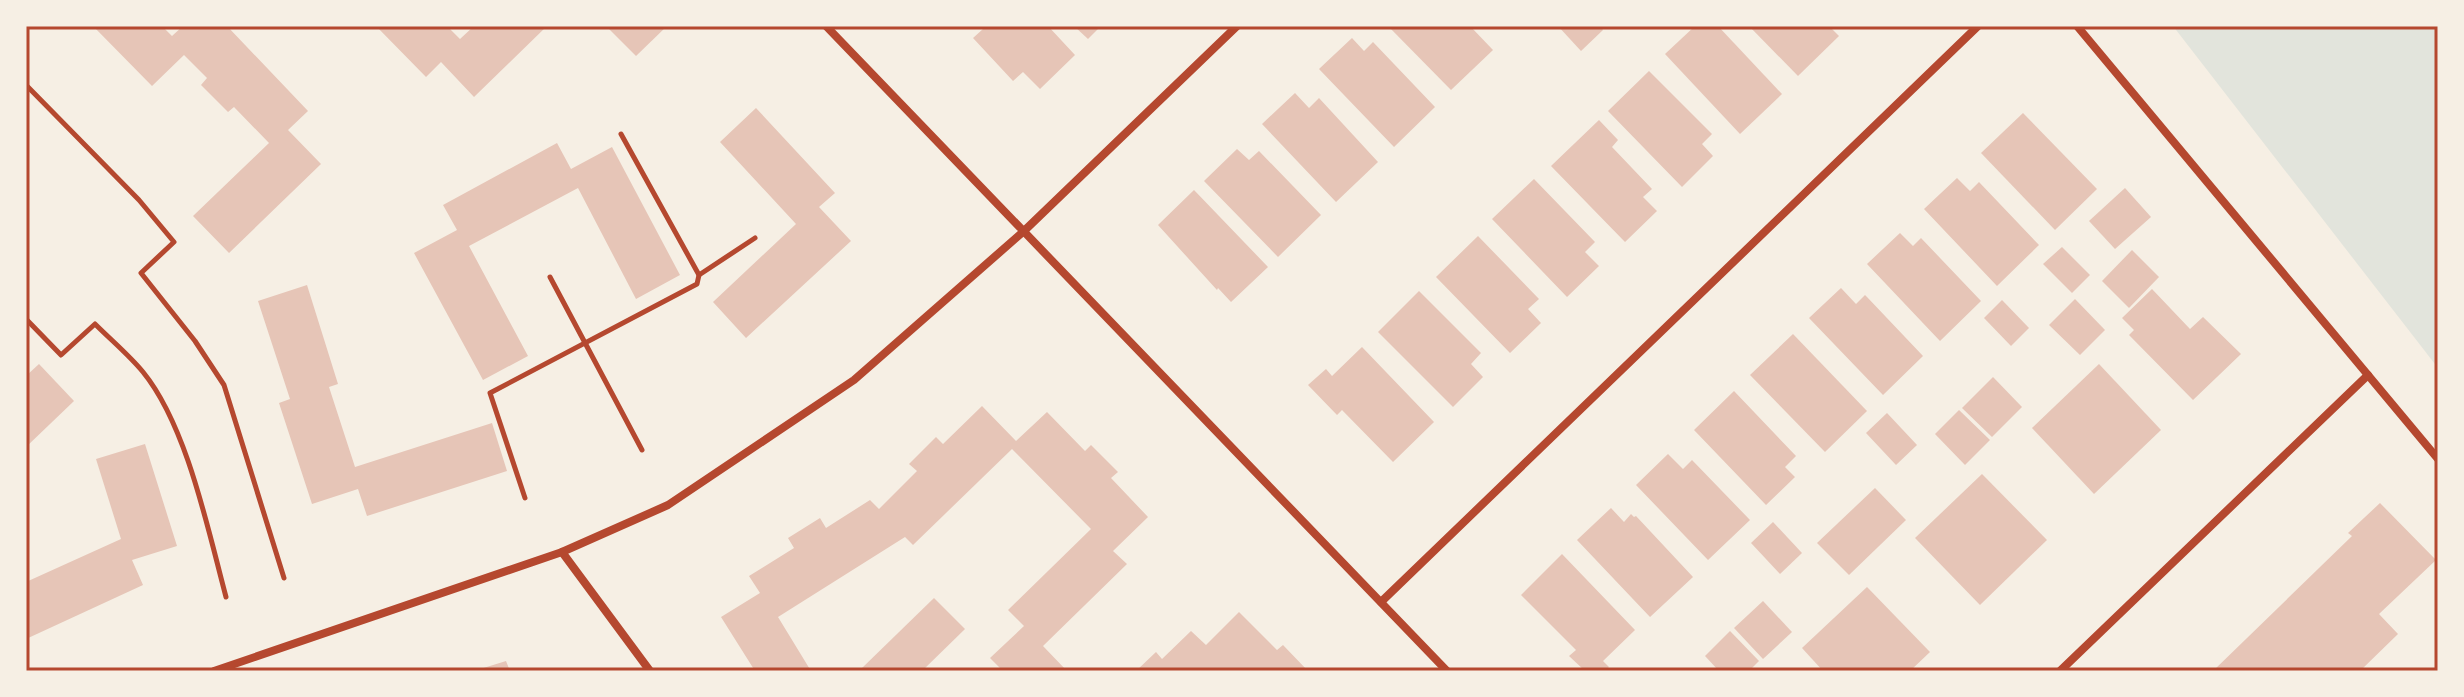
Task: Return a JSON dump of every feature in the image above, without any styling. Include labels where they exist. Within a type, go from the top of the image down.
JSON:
[{"type":"street","points":[[826,26],[1447,671]]},
{"type":"street","points":[[214,671],[562,552],[668,505],[854,380],[1024,231],[1237,26]]},
{"type":"street","points":[[1381,602],[1978,26]]},
{"type":"street","points":[[2077,26],[2438,459]]},
{"type":"street","points":[[2060,671],[2368,375]]},
{"type":"street","points":[[562,552],[650,671]]},
{"type":"path","points":[[26,85],[139,200],[174,242],[141,273],[195,341],[224,385],[284,578]]},
{"type":"path","points":[[525,498],[490,393],[697,284],[699,275],[621,134]]},
{"type":"path","points":[[699,275],[755,238]]},
{"type":"path","points":[[550,277],[642,450]]},
{"type":"path","points":[[26,319],[61,355],[95,324],[143,373],[176,428],[203,509],[226,597]]},
{"type":"shaded area","points":[[2173,26],[2438,26],[2438,368]]},
{"type":"building","points":[[93,26],[162,26],[172,36],[183,26],[227,26],[308,111],[288,130],[321,164],[229,253],[193,216],[269,143],[234,107],[228,112],[201,85],[207,78],[184,55],[152,86]]},
{"type":"building","points":[[376,26],[447,26],[460,39],[474,26],[547,26],[474,97],[441,62],[426,77]]},
{"type":"building","points":[[606,26],[667,26],[636,56]]},
{"type":"building","points":[[980,26],[1048,26],[1075,55],[1040,89],[1023,72],[1013,81],[973,38],[983,29]]},
{"type":"building","points":[[1074,26],[1101,26],[1088,39]]},
{"type":"building","points":[[1388,26],[1470,26],[1493,50],[1451,90]]},
{"type":"building","points":[[1558,26],[1600,26],[1603,30],[1581,51]]},
{"type":"building","points":[[1695,26],[1718,26],[1782,94],[1740,134],[1665,54]]},
{"type":"building","points":[[1749,26],[1829,26],[1839,36],[1798,76]]},
{"type":"building","points":[[1352,38],[1364,51],[1373,42],[1435,107],[1394,147],[1319,69]]},
{"type":"building","points":[[1649,71],[1712,134],[1702,144],[1713,156],[1682,187],[1608,111]]},
{"type":"building","points":[[1295,93],[1309,108],[1319,98],[1378,162],[1336,202],[1262,124]]},
{"type":"building","points":[[756,108],[835,193],[819,207],[851,241],[746,338],[713,302],[796,224],[720,142]]},
{"type":"building","points":[[2023,113],[2097,189],[2055,230],[1981,153]]},
{"type":"building","points":[[1599,120],[1618,140],[1612,147],[1652,189],[1643,197],[1657,211],[1625,242],[1551,166]]},
{"type":"building","points":[[557,143],[571,169],[612,147],[680,275],[636,299],[578,188],[469,246],[528,356],[483,380],[414,253],[457,230],[443,205]]},
{"type":"building","points":[[1237,149],[1249,160],[1259,151],[1321,215],[1278,257],[1204,181]]},
{"type":"building","points":[[1957,178],[1970,191],[1979,182],[2039,245],[1997,286],[1924,209]]},
{"type":"building","points":[[1534,179],[1595,242],[1585,252],[1599,266],[1567,297],[1492,219]]},
{"type":"building","points":[[2125,188],[2151,217],[2115,249],[2089,221]]},
{"type":"building","points":[[1194,190],[1268,267],[1231,302],[1158,225]]},
{"type":"building","points":[[1900,233],[1913,246],[1921,238],[1981,301],[1940,341],[1867,264]]},
{"type":"building","points":[[1478,236],[1539,299],[1528,309],[1541,323],[1510,353],[1436,277]]},
{"type":"building","points":[[2062,247],[2090,275],[2072,293],[2043,264]]},
{"type":"building","points":[[2132,250],[2159,277],[2129,308],[2102,281]]},
{"type":"building","points":[[307,285],[338,384],[329,387],[355,467],[492,423],[507,471],[367,516],[358,489],[312,504],[279,403],[290,399],[258,301]]},
{"type":"building","points":[[1841,288],[1856,304],[1865,295],[1923,356],[1883,395],[1809,318]]},
{"type":"building","points":[[2152,289],[2190,329],[2203,317],[2241,354],[2193,400],[2129,335],[2134,330],[2122,318]]},
{"type":"building","points":[[1419,291],[1481,353],[1471,364],[1483,377],[1453,407],[1378,332]]},
{"type":"building","points":[[2075,299],[2105,330],[2080,355],[2049,325]]},
{"type":"building","points":[[2002,300],[2029,328],[2011,346],[1984,318]]},
{"type":"building","points":[[1793,334],[1867,411],[1825,452],[1750,375]]},
{"type":"building","points":[[1362,347],[1434,422],[1393,462],[1342,410],[1337,415],[1308,385],[1326,369],[1332,376]]},
{"type":"building","points":[[39,364],[74,401],[26,447],[26,376]]},
{"type":"building","points":[[2099,364],[2161,430],[2094,494],[2032,428]]},
{"type":"building","points":[[1993,377],[2022,407],[1992,437],[1962,408]]},
{"type":"building","points":[[1734,391],[1796,456],[1785,467],[1795,477],[1766,505],[1694,430]]},
{"type":"building","points":[[982,406],[1016,441],[1047,412],[1085,451],[1091,445],[1118,472],[1111,478],[1148,517],[1113,551],[1127,564],[1043,646],[1067,671],[1003,671],[990,658],[1024,626],[1008,610],[1091,529],[1012,449],[913,545],[905,537],[778,617],[811,671],[755,671],[721,617],[760,593],[749,576],[794,548],[788,538],[820,518],[826,528],[870,500],[879,509],[917,471],[909,464],[936,437],[943,444]]},
{"type":"building","points":[[1959,410],[1990,440],[1965,465],[1935,434]]},
{"type":"building","points":[[1887,413],[1917,445],[1896,465],[1866,433]]},
{"type":"building","points":[[145,444],[177,546],[132,560],[143,585],[26,639],[26,582],[121,539],[96,459]]},
{"type":"building","points":[[1668,454],[1683,469],[1692,460],[1750,520],[1708,560],[1636,485]]},
{"type":"building","points":[[1982,474],[2047,540],[1980,605],[1915,538]]},
{"type":"building","points":[[1875,488],[1906,520],[1849,575],[1817,543]]},
{"type":"building","points":[[2380,503],[2436,560],[2379,614],[2398,634],[2360,671],[2213,671],[2352,536],[2348,533]]},
{"type":"building","points":[[1611,508],[1624,522],[1631,514],[1636,516],[1693,577],[1650,617],[1577,540]]},
{"type":"building","points":[[1773,522],[1802,553],[1780,574],[1751,543]]},
{"type":"building","points":[[1562,554],[1635,630],[1603,661],[1609,667],[1605,671],[1585,671],[1569,656],[1576,650],[1521,595]]},
{"type":"building","points":[[1867,587],[1930,652],[1910,671],[1823,671],[1802,648]]},
{"type":"building","points":[[934,598],[965,629],[922,671],[861,669]]},
{"type":"building","points":[[1763,601],[1792,632],[1763,659],[1734,628]]},
{"type":"building","points":[[1239,612],[1277,650],[1283,645],[1308,671],[1136,671],[1156,652],[1162,659],[1191,631],[1206,645]]},
{"type":"building","points":[[1730,631],[1759,661],[1749,671],[1719,671],[1705,656]]},
{"type":"building","points":[[506,661],[510,671],[477,671],[477,670]]}]
